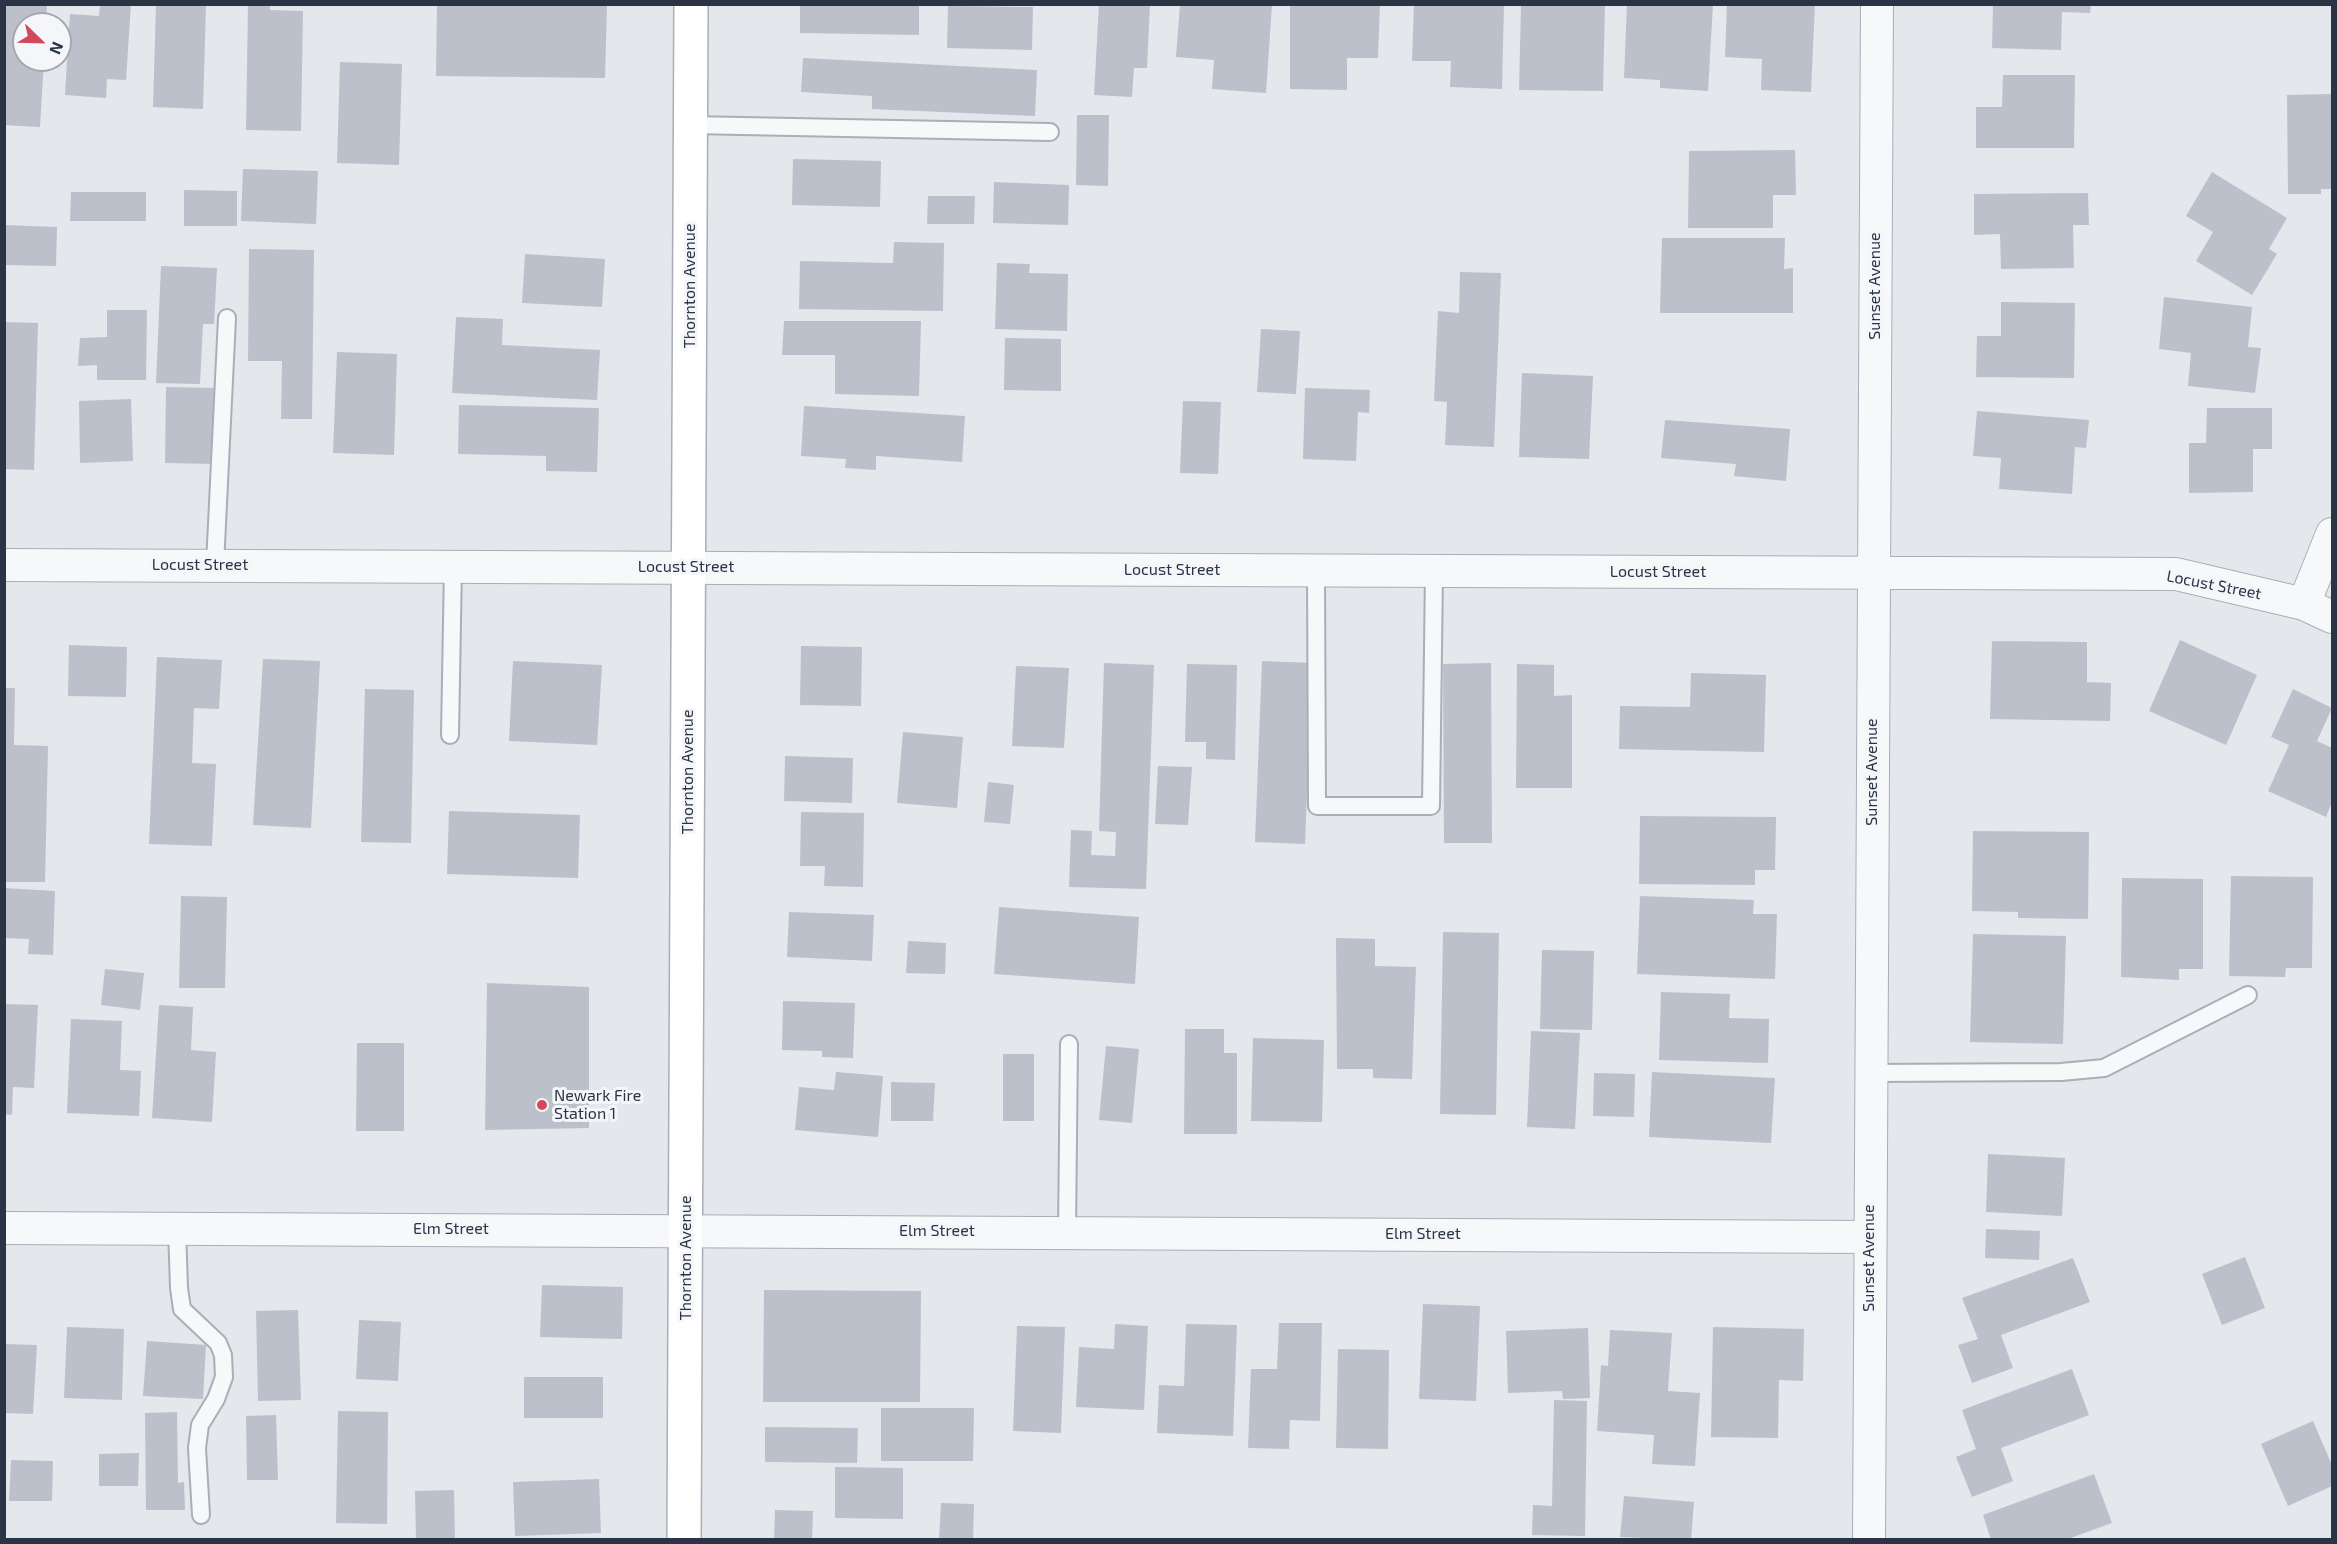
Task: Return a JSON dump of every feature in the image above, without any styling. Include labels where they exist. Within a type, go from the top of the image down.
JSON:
[{"type":"main road","name":"Thornton Avenue","points":[[684,1539],[691,4]]},
{"type":"street","name":"Sunset Avenue","points":[[1869,1539],[1877,4]]},
{"type":"street","points":[[2304,604],[2332,534]]},
{"type":"street","name":"Locust Street","points":[[4,565],[2175,574],[2304,604],[2332,617]]},
{"type":"street","name":"Elm Street","points":[[4,1228],[1869,1237]]},
{"type":"lane","points":[[690,125],[1050,132]]},
{"type":"lane","points":[[215,566],[227,318]]},
{"type":"lane","points":[[450,735],[453,566]]},
{"type":"lane","points":[[1316,570],[1317,806],[1431,806],[1434,571]]},
{"type":"lane","points":[[1870,1073],[2061,1072],[2104,1068],[2248,995]]},
{"type":"lane","points":[[1067,1232],[1069,1044]]},
{"type":"lane","points":[[177,1228],[182,1309],[218,1343],[223,1355],[224,1377],[216,1399],[200,1425],[197,1448],[201,1515]]},
{"type":"building","points":[[4,4],[47,4],[47,12],[12,12],[12,72],[43,72],[40,127],[4,125]]},
{"type":"building","points":[[100,4],[131,4],[126,80],[107,79],[106,98],[65,95],[66,72],[72,72],[72,14],[99,16]]},
{"type":"building","points":[[156,4],[206,4],[203,109],[153,107]]},
{"type":"building","points":[[248,4],[270,4],[270,10],[303,11],[301,131],[246,130]]},
{"type":"building","points":[[437,4],[607,6],[605,78],[436,76]]},
{"type":"building","points":[[800,4],[919,4],[919,35],[800,33]]},
{"type":"building","points":[[1099,4],[1150,4],[1147,68],[1134,68],[1132,97],[1094,95]]},
{"type":"building","points":[[1180,4],[1272,4],[1266,93],[1212,89],[1214,60],[1176,57]]},
{"type":"building","points":[[1290,4],[1380,4],[1378,58],[1347,58],[1347,90],[1290,89]]},
{"type":"building","points":[[1414,4],[1504,4],[1502,89],[1450,87],[1451,61],[1412,61]]},
{"type":"building","points":[[1627,4],[1713,4],[1708,91],[1660,88],[1660,80],[1624,78]]},
{"type":"building","points":[[1727,4],[1815,4],[1811,92],[1761,90],[1762,59],[1725,57]]},
{"type":"building","points":[[1993,4],[2091,4],[2090,13],[2062,12],[2061,50],[1992,48]]},
{"type":"building","points":[[1521,5],[1605,5],[1603,91],[1519,90]]},
{"type":"building","points":[[948,6],[1033,7],[1032,50],[947,48]]},
{"type":"building","points":[[803,58],[1037,70],[1035,116],[872,109],[872,96],[801,92]]},
{"type":"building","points":[[340,62],[402,64],[399,165],[337,163]]},
{"type":"building","points":[[2003,75],[2075,75],[2074,148],[1976,148],[1976,107],[2002,107]]},
{"type":"building","points":[[2332,94],[2332,189],[2321,189],[2321,194],[2288,194],[2287,95]]},
{"type":"building","points":[[1077,115],[1109,115],[1108,186],[1076,185]]},
{"type":"building","points":[[1795,150],[1796,195],[1773,195],[1773,228],[1688,228],[1689,151]]},
{"type":"building","points":[[793,159],[881,161],[880,207],[792,205]]},
{"type":"building","points":[[243,169],[318,171],[316,224],[241,221]]},
{"type":"building","points":[[2212,172],[2287,218],[2269,249],[2277,254],[2252,295],[2196,261],[2213,232],[2186,216]]},
{"type":"building","points":[[994,182],[1069,185],[1068,225],[993,223]]},
{"type":"building","points":[[184,190],[237,191],[237,226],[184,226]]},
{"type":"building","points":[[71,192],[146,192],[146,221],[70,221]]},
{"type":"building","points":[[2088,193],[2089,225],[2073,225],[2074,268],[2001,269],[2000,234],[1974,235],[1974,194]]},
{"type":"building","points":[[928,196],[975,196],[974,224],[927,224]]},
{"type":"building","points":[[4,225],[57,227],[56,266],[4,265]]},
{"type":"building","points":[[1662,238],[1785,238],[1784,269],[1793,268],[1793,313],[1660,313]]},
{"type":"building","points":[[894,242],[944,243],[943,311],[799,309],[800,261],[893,263]]},
{"type":"building","points":[[249,249],[314,250],[312,419],[281,419],[282,361],[248,361]]},
{"type":"building","points":[[525,254],[605,259],[602,307],[522,303]]},
{"type":"building","points":[[997,263],[1030,264],[1029,273],[1068,274],[1067,331],[995,329]]},
{"type":"building","points":[[161,266],[217,268],[214,324],[203,324],[200,384],[156,383]]},
{"type":"building","points":[[1460,272],[1501,273],[1494,447],[1445,445],[1447,402],[1434,401],[1438,311],[1459,313]]},
{"type":"building","points":[[2164,297],[2252,307],[2248,347],[2261,348],[2255,393],[2188,386],[2191,353],[2159,349]]},
{"type":"building","points":[[2001,302],[2075,303],[2074,378],[1976,377],[1977,336],[2001,336]]},
{"type":"building","points":[[107,310],[147,310],[146,380],[97,380],[97,365],[78,366],[80,338],[107,337]]},
{"type":"building","points":[[456,317],[503,319],[502,345],[600,350],[597,400],[452,393]]},
{"type":"building","points":[[784,321],[921,321],[919,396],[835,394],[835,355],[782,355]]},
{"type":"building","points":[[4,322],[38,323],[34,470],[4,469]]},
{"type":"building","points":[[1261,329],[1300,331],[1296,394],[1257,392]]},
{"type":"building","points":[[1005,338],[1061,339],[1061,391],[1004,390]]},
{"type":"building","points":[[337,352],[397,354],[394,455],[333,453]]},
{"type":"building","points":[[1522,373],[1593,376],[1589,459],[1519,457]]},
{"type":"building","points":[[166,387],[216,388],[215,464],[165,463]]},
{"type":"building","points":[[1305,388],[1370,390],[1369,413],[1358,412],[1356,461],[1303,459]]},
{"type":"building","points":[[131,399],[133,461],[80,463],[79,401]]},
{"type":"building","points":[[1183,401],[1221,402],[1218,474],[1180,473]]},
{"type":"building","points":[[459,405],[599,408],[597,472],[546,471],[546,456],[458,454]]},
{"type":"building","points":[[804,406],[965,416],[962,462],[876,456],[876,470],[845,468],[846,459],[801,456]]},
{"type":"building","points":[[2207,408],[2272,408],[2272,449],[2253,449],[2253,492],[2189,493],[2189,443],[2206,443]]},
{"type":"building","points":[[1977,411],[2089,420],[2086,448],[2075,447],[2072,494],[1999,489],[2001,458],[1973,456]]},
{"type":"building","points":[[1665,420],[1790,429],[1786,481],[1734,476],[1736,464],[1661,458]]},
{"type":"building","points":[[2180,640],[2257,675],[2226,745],[2149,711]]},
{"type":"building","points":[[1992,641],[2087,642],[2087,682],[2111,683],[2110,721],[1990,719]]},
{"type":"building","points":[[69,645],[127,647],[126,697],[68,696]]},
{"type":"building","points":[[801,646],[862,647],[861,706],[800,705]]},
{"type":"building","points":[[157,657],[222,660],[219,709],[194,708],[192,763],[216,764],[212,846],[149,844]]},
{"type":"building","points":[[263,659],[320,661],[311,828],[253,825]]},
{"type":"building","points":[[513,661],[602,665],[597,745],[509,741]]},
{"type":"building","points":[[1262,661],[1312,663],[1305,844],[1255,842]]},
{"type":"building","points":[[1104,663],[1154,665],[1146,889],[1069,887],[1071,830],[1092,831],[1091,855],[1115,856],[1116,832],[1099,831]]},
{"type":"building","points":[[1491,663],[1492,843],[1444,843],[1443,664]]},
{"type":"building","points":[[1187,664],[1237,665],[1235,760],[1206,759],[1206,742],[1185,742]]},
{"type":"building","points":[[1517,664],[1554,665],[1554,696],[1572,695],[1572,788],[1516,788]]},
{"type":"building","points":[[1016,666],[1069,668],[1064,748],[1012,746]]},
{"type":"building","points":[[1691,673],[1766,675],[1764,752],[1619,749],[1620,706],[1690,707]]},
{"type":"building","points":[[4,688],[15,688],[14,745],[48,746],[45,882],[4,882]]},
{"type":"building","points":[[365,689],[414,690],[411,843],[361,842]]},
{"type":"building","points":[[2293,689],[2332,708],[2317,741],[2332,748],[2332,802],[2326,817],[2268,791],[2289,745],[2271,737]]},
{"type":"building","points":[[903,732],[963,737],[957,808],[897,803]]},
{"type":"building","points":[[785,756],[853,758],[852,803],[784,801]]},
{"type":"building","points":[[1158,766],[1192,767],[1188,825],[1155,824]]},
{"type":"building","points":[[988,782],[1014,785],[1010,824],[984,822]]},
{"type":"building","points":[[449,811],[580,815],[578,878],[447,874]]},
{"type":"building","points":[[801,812],[864,813],[863,887],[824,886],[825,866],[800,866]]},
{"type":"building","points":[[1640,816],[1776,817],[1775,870],[1755,870],[1755,885],[1639,884]]},
{"type":"building","points":[[1973,831],[2089,832],[2088,919],[2018,918],[2018,912],[1972,911]]},
{"type":"building","points":[[2231,876],[2313,877],[2312,968],[2286,968],[2285,977],[2229,976]]},
{"type":"building","points":[[2122,878],[2203,879],[2203,969],[2179,969],[2179,980],[2121,977]]},
{"type":"building","points":[[4,888],[55,891],[53,955],[28,954],[29,939],[4,938]]},
{"type":"building","points":[[181,896],[227,897],[225,988],[179,988]]},
{"type":"building","points":[[1640,896],[1754,900],[1753,914],[1777,914],[1775,979],[1637,974]]},
{"type":"building","points":[[999,907],[1139,917],[1135,984],[994,974]]},
{"type":"building","points":[[789,912],[874,915],[872,961],[787,957]]},
{"type":"building","points":[[1443,932],[1499,933],[1496,1115],[1440,1114]]},
{"type":"building","points":[[1973,934],[2066,936],[2063,1044],[1970,1042]]},
{"type":"building","points":[[1336,938],[1375,939],[1375,966],[1416,967],[1412,1079],[1373,1078],[1373,1069],[1337,1069]]},
{"type":"building","points":[[908,941],[946,943],[945,974],[906,973]]},
{"type":"building","points":[[1542,950],[1594,951],[1592,1030],[1540,1029]]},
{"type":"building","points":[[105,969],[144,973],[140,1010],[101,1005]]},
{"type":"building","points":[[487,983],[589,987],[589,1128],[485,1130]]},
{"type":"building","points":[[1661,992],[1730,994],[1729,1018],[1769,1019],[1768,1063],[1659,1060]]},
{"type":"building","points":[[783,1001],[855,1003],[853,1058],[822,1057],[822,1051],[782,1050]]},
{"type":"building","points":[[4,1004],[38,1005],[34,1088],[13,1087],[12,1115],[4,1114]]},
{"type":"building","points":[[159,1005],[193,1007],[191,1050],[216,1052],[212,1122],[152,1118]]},
{"type":"building","points":[[71,1019],[122,1021],[120,1070],[141,1071],[139,1116],[67,1113]]},
{"type":"building","points":[[1185,1029],[1224,1029],[1224,1053],[1237,1053],[1237,1134],[1184,1134]]},
{"type":"building","points":[[1531,1031],[1580,1033],[1575,1129],[1527,1127]]},
{"type":"building","points":[[1253,1038],[1324,1040],[1322,1122],[1251,1121]]},
{"type":"building","points":[[357,1043],[404,1043],[404,1131],[356,1131]]},
{"type":"building","points":[[1106,1046],[1139,1049],[1132,1123],[1099,1120]]},
{"type":"building","points":[[1003,1054],[1034,1054],[1034,1121],[1003,1121]]},
{"type":"building","points":[[836,1072],[883,1076],[878,1137],[795,1130],[799,1087],[834,1090]]},
{"type":"building","points":[[1652,1072],[1775,1078],[1771,1143],[1649,1137]]},
{"type":"building","points":[[1594,1073],[1635,1074],[1634,1117],[1593,1116]]},
{"type":"building","points":[[891,1082],[935,1083],[933,1121],[891,1121]]},
{"type":"building","points":[[1988,1154],[2065,1158],[2062,1216],[1986,1212]]},
{"type":"building","points":[[1986,1229],[2040,1231],[2039,1260],[1985,1258]]},
{"type":"building","points":[[2245,1257],[2265,1308],[2222,1325],[2202,1274]]},
{"type":"building","points":[[2073,1258],[2090,1302],[2001,1335],[2013,1368],[1972,1383],[1958,1345],[1978,1339],[1962,1298]]},
{"type":"building","points":[[542,1285],[623,1287],[622,1339],[540,1337]]},
{"type":"building","points":[[764,1290],[921,1291],[920,1402],[763,1402]]},
{"type":"building","points":[[1423,1304],[1480,1306],[1476,1401],[1419,1399]]},
{"type":"building","points":[[298,1310],[301,1400],[258,1401],[256,1311]]},
{"type":"building","points":[[359,1320],[401,1322],[398,1381],[356,1379]]},
{"type":"building","points":[[1279,1323],[1322,1323],[1320,1421],[1290,1420],[1289,1449],[1248,1448],[1251,1369],[1277,1369]]},
{"type":"building","points":[[1115,1324],[1148,1326],[1144,1410],[1076,1407],[1079,1347],[1114,1349]]},
{"type":"building","points":[[1186,1324],[1237,1325],[1233,1436],[1157,1433],[1159,1385],[1184,1386]]},
{"type":"building","points":[[1017,1326],[1065,1327],[1061,1433],[1013,1431]]},
{"type":"building","points":[[67,1327],[124,1329],[122,1400],[64,1398]]},
{"type":"building","points":[[1713,1327],[1804,1329],[1803,1381],[1779,1380],[1778,1438],[1711,1437]]},
{"type":"building","points":[[1588,1328],[1590,1398],[1563,1399],[1562,1391],[1508,1393],[1506,1331]]},
{"type":"building","points":[[1610,1330],[1672,1333],[1668,1391],[1700,1393],[1695,1466],[1652,1464],[1654,1435],[1597,1431],[1601,1365],[1608,1366]]},
{"type":"building","points":[[147,1341],[206,1345],[203,1399],[143,1396]]},
{"type":"building","points":[[4,1344],[37,1345],[33,1414],[4,1413]]},
{"type":"building","points":[[1338,1349],[1389,1350],[1388,1449],[1336,1448]]},
{"type":"building","points":[[2072,1369],[2089,1415],[2001,1448],[2013,1481],[1972,1497],[1956,1457],[1976,1449],[1962,1410]]},
{"type":"building","points":[[524,1377],[603,1377],[603,1418],[524,1418]]},
{"type":"building","points":[[1554,1400],[1587,1401],[1585,1536],[1532,1535],[1533,1505],[1552,1506]]},
{"type":"building","points":[[881,1408],[974,1408],[973,1461],[881,1461]]},
{"type":"building","points":[[338,1411],[388,1412],[387,1524],[336,1523]]},
{"type":"building","points":[[177,1412],[178,1483],[184,1482],[185,1510],[146,1510],[145,1413]]},
{"type":"building","points":[[276,1415],[278,1480],[247,1480],[246,1416]]},
{"type":"building","points":[[2313,1421],[2332,1465],[2332,1486],[2288,1506],[2261,1444]]},
{"type":"building","points":[[765,1427],[858,1428],[857,1463],[765,1462]]},
{"type":"building","points":[[139,1453],[138,1486],[99,1486],[99,1454]]},
{"type":"building","points":[[11,1460],[53,1461],[52,1501],[9,1501]]},
{"type":"building","points":[[835,1467],[903,1468],[903,1519],[835,1518]]},
{"type":"building","points":[[2094,1474],[2112,1523],[2065,1540],[1991,1540],[1983,1515]]},
{"type":"building","points":[[599,1479],[601,1533],[515,1536],[513,1482]]},
{"type":"building","points":[[454,1490],[455,1540],[416,1540],[415,1491]]},
{"type":"building","points":[[1624,1496],[1694,1502],[1691,1540],[1620,1537]]},
{"type":"building","points":[[941,1503],[974,1504],[973,1540],[939,1540]]},
{"type":"building","points":[[775,1510],[813,1511],[812,1540],[774,1540]]},
{"type":"place","name":"Newark Fire Station 1","points":[[542,1105]]}]
